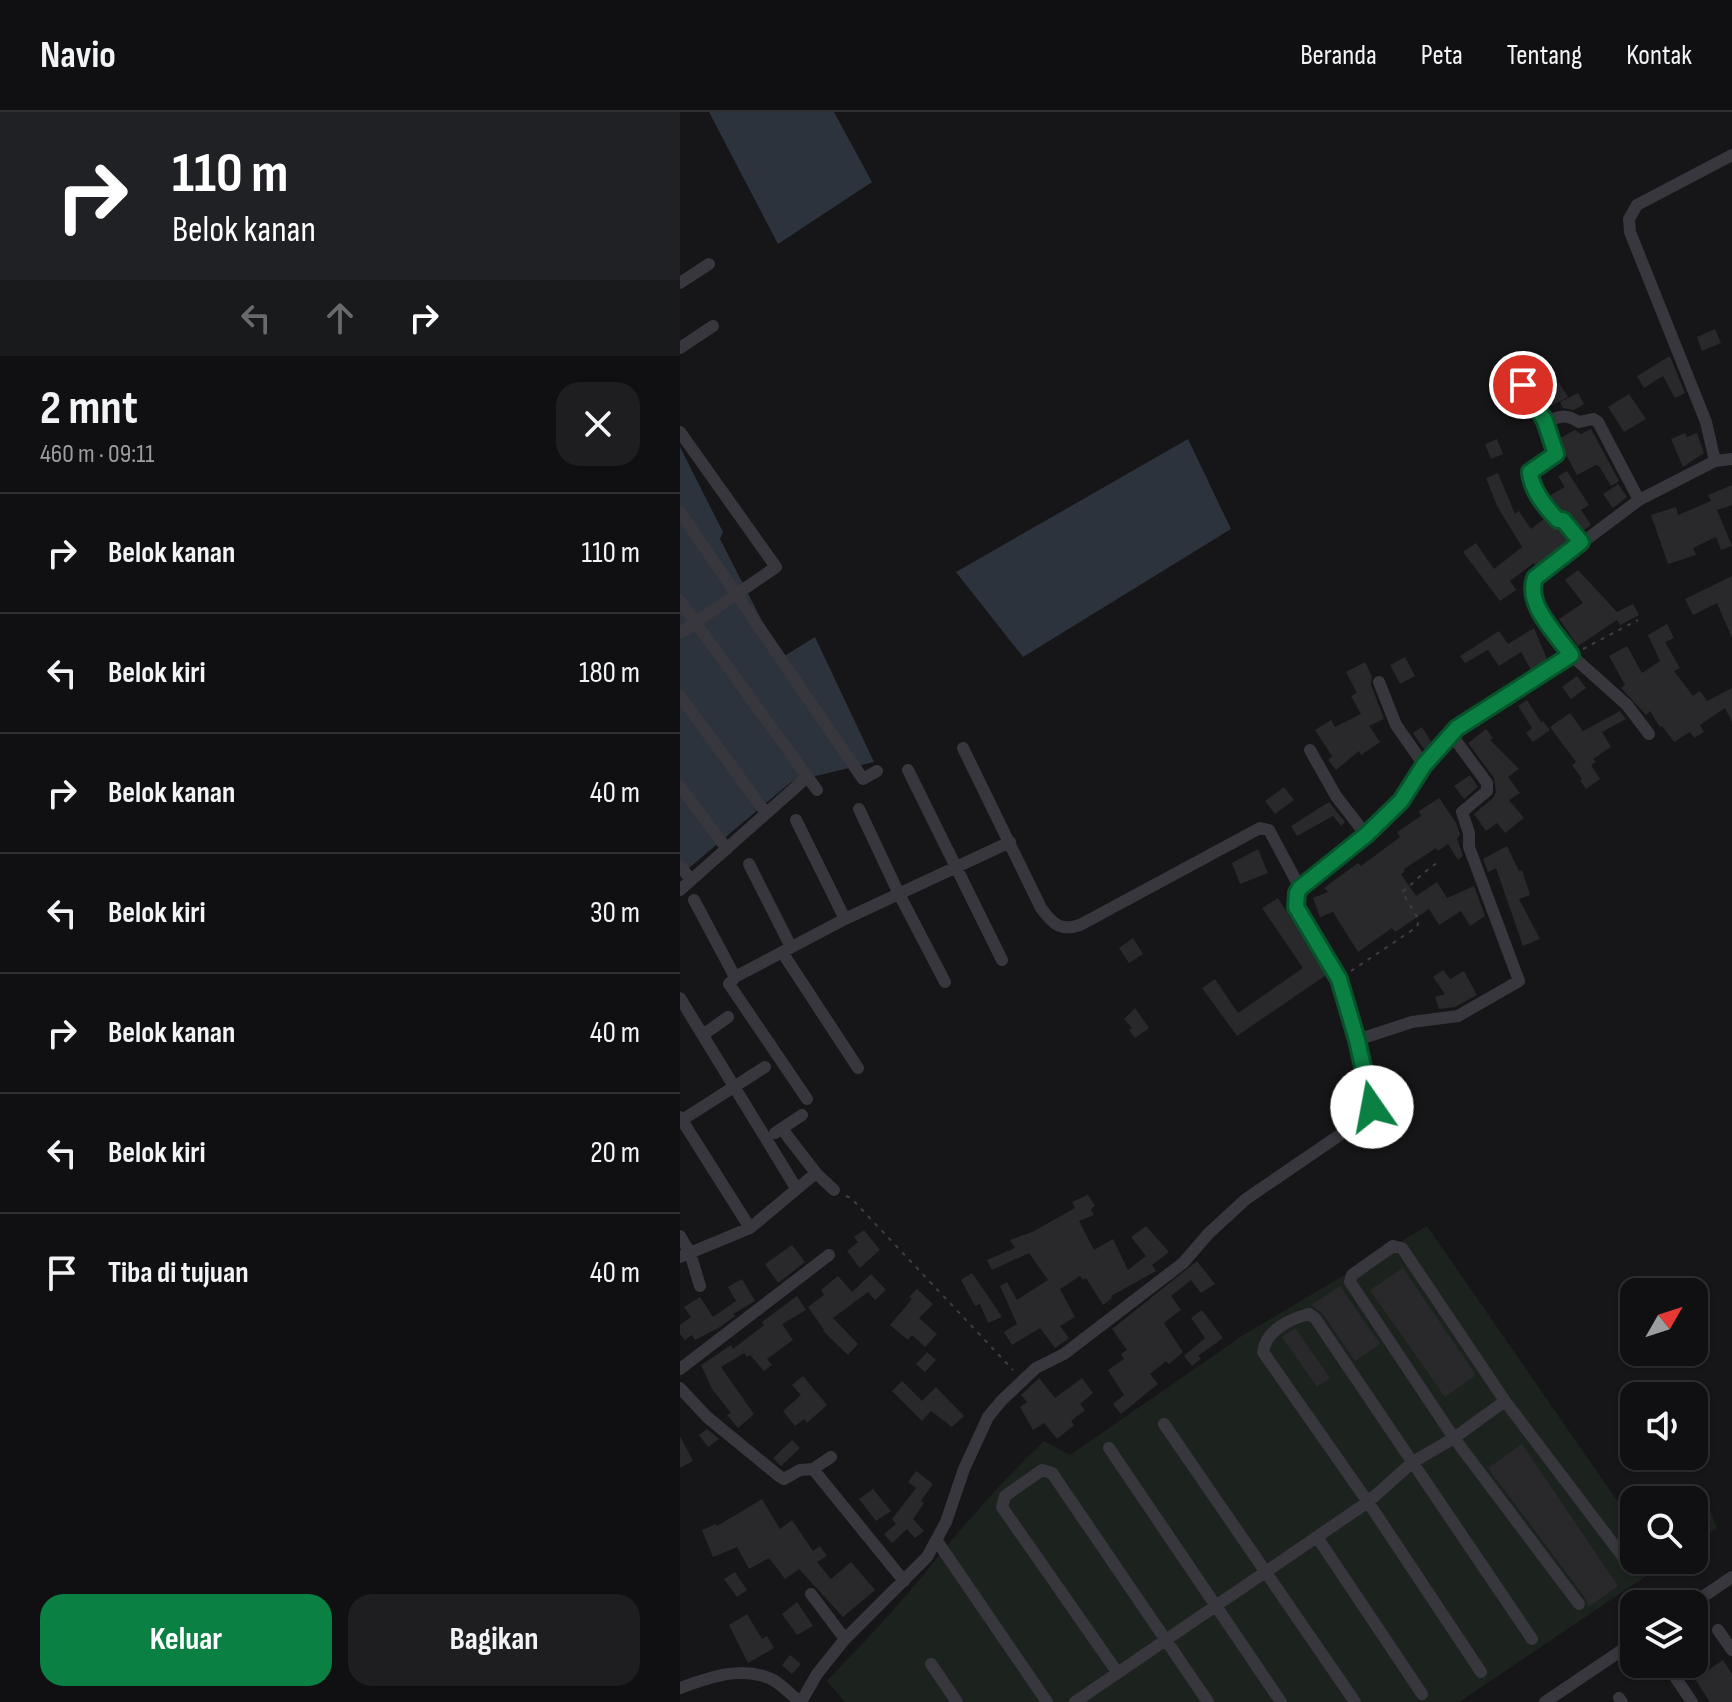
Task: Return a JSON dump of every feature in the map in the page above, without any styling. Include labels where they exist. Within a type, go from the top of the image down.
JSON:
[{"type":"street","points":[[1715,461],[1706,422],[1630,232],[1629,219],[1637,205],[1732,155]]},
{"type":"street","points":[[680,265],[684,280],[709,264]]},
{"type":"street","points":[[680,348],[713,326]]},
{"type":"street","points":[[1523,385],[1545,421],[1556,454],[1530,472],[1531,482],[1553,514],[1558,520],[1563,520],[1581,542]]},
{"type":"street","points":[[1545,421],[1564,415],[1579,422],[1593,419],[1598,422],[1639,500]]},
{"type":"street","points":[[680,432],[776,567],[680,633]]},
{"type":"street","points":[[1649,734],[1627,705],[1571,655],[1539,609],[1532,586],[1535,578],[1639,500],[1715,461],[1732,459]]},
{"type":"street","points":[[680,512],[863,779],[877,771]]},
{"type":"street","points":[[680,601],[817,790]]},
{"type":"street","points":[[680,1688],[734,1672],[769,1678],[801,1702],[817,1674],[845,1639],[927,1557],[937,1541],[964,1469],[988,1417],[1022,1380],[1036,1368],[1064,1354],[1138,1300],[1183,1263],[1209,1233],[1246,1199],[1364,1121],[1372,1107],[1357,1040],[1339,979],[1296,907],[1297,893],[1401,801],[1424,765],[1457,728],[1571,655]]},
{"type":"street","points":[[1379,682],[1396,725],[1424,765]]},
{"type":"street","points":[[680,696],[766,813]]},
{"type":"street","points":[[1357,1040],[1412,1022],[1458,1016],[1519,981],[1469,847],[1469,833],[1462,812],[1487,791],[1487,783],[1451,734]]},
{"type":"street","points":[[963,748],[1041,908],[1053,924],[1069,929],[1260,828],[1269,830],[1300,888]]},
{"type":"street","points":[[1310,750],[1336,796],[1366,835]]},
{"type":"street","points":[[908,770],[1002,960]]},
{"type":"street","points":[[680,890],[806,778]]},
{"type":"street","points":[[680,786],[727,849]]},
{"type":"street","points":[[859,809],[945,982]]},
{"type":"street","points":[[796,820],[845,919]]},
{"type":"street","points":[[807,1099],[729,984],[735,977],[845,919],[1010,842]]},
{"type":"street","points":[[749,864],[787,949],[858,1068]]},
{"type":"street","points":[[680,866],[691,880]]},
{"type":"street","points":[[694,900],[735,977]]},
{"type":"street","points":[[680,998],[796,1188]]},
{"type":"street","points":[[704,1034],[728,1017]]},
{"type":"street","points":[[750,1228],[681,1119],[765,1067]]},
{"type":"street","points":[[766,1140],[802,1115]]},
{"type":"street","points":[[782,1129],[816,1173],[834,1190]]},
{"type":"street","points":[[685,1255],[750,1228],[816,1173]]},
{"type":"street","points":[[680,1236],[685,1255],[700,1286]]},
{"type":"street","points":[[1579,1604],[1454,1438],[1350,1282],[1352,1275],[1393,1246],[1402,1248],[1505,1401],[1620,1553]]},
{"type":"street","points":[[680,1369],[829,1255]]},
{"type":"street","points":[[1481,1672],[1263,1352],[1264,1343],[1283,1324],[1309,1314],[1315,1318],[1532,1639]]},
{"type":"street","points":[[680,1388],[716,1426],[784,1479],[800,1470],[813,1469],[831,1457]]},
{"type":"street","points":[[1075,1702],[1368,1502],[1413,1462],[1454,1438],[1505,1401]]},
{"type":"street","points":[[1164,1424],[1355,1702]]},
{"type":"street","points":[[1109,1448],[1281,1702]]},
{"type":"street","points":[[813,1469],[904,1581]]},
{"type":"street","points":[[1117,1672],[1002,1507],[1005,1496],[1042,1470],[1052,1473],[1208,1702]]},
{"type":"street","points":[[1317,1537],[1422,1694]]},
{"type":"street","points":[[937,1541],[1047,1702]]},
{"type":"street","points":[[1708,1593],[1732,1577]]},
{"type":"street","points":[[811,1594],[845,1639]]},
{"type":"street","points":[[1718,1630],[1732,1650]]},
{"type":"street","points":[[1545,1702],[1620,1651]]},
{"type":"street","points":[[931,1664],[957,1702]]},
{"type":"street","points":[[1676,1678],[1692,1702]]},
{"type":"path","points":[[1571,655],[1638,620]]},
{"type":"path","points":[[1339,979],[1417,927],[1419,920],[1402,892],[1416,882],[1421,873],[1437,863]]},
{"type":"path","points":[[834,1190],[851,1198],[1022,1380]]},
{"type":"shaded area","points":[[709,112],[834,112],[872,182],[778,244]]},
{"type":"shaded area","points":[[1188,439],[1231,529],[1023,657],[956,572]]},
{"type":"shaded area","points":[[680,447],[723,532],[720,539],[781,658],[815,637],[874,762],[791,782],[689,868],[680,872]]},
{"type":"shaded area","points":[[1427,1226],[1620,1505],[1620,1574],[1649,1574],[1625,1590],[1620,1590],[1620,1594],[1459,1702],[845,1702],[827,1681],[894,1609],[987,1500],[1044,1441],[1070,1455],[1245,1334]]},
{"type":"shaded area","points":[[1708,1505],[1717,1528],[1708,1534]]},
{"type":"building","points":[[1715,329],[1721,343],[1702,351],[1697,337]]},
{"type":"building","points":[[1670,356],[1685,393],[1675,398],[1663,376],[1644,388],[1637,376]]},
{"type":"building","points":[[1545,360],[1568,397],[1547,408],[1535,387],[1541,384],[1532,367]]},
{"type":"building","points":[[1578,393],[1584,404],[1574,410],[1563,408],[1560,402]]},
{"type":"building","points":[[1629,394],[1646,419],[1624,432],[1608,407]]},
{"type":"building","points":[[1591,429],[1619,481],[1611,486],[1596,465],[1577,475],[1565,453],[1560,438],[1575,430],[1581,434]]},
{"type":"building","points":[[1685,433],[1687,437],[1697,433],[1704,453],[1683,467],[1671,439]]},
{"type":"building","points":[[1497,439],[1503,454],[1491,459],[1485,444]]},
{"type":"building","points":[[1567,471],[1589,505],[1581,510],[1591,525],[1583,531],[1549,496],[1565,487],[1558,476]]},
{"type":"building","points":[[1498,473],[1515,514],[1519,511],[1531,529],[1544,519],[1559,529],[1569,541],[1510,581],[1516,590],[1500,601],[1463,552],[1476,543],[1494,569],[1522,547],[1497,506],[1486,478]]},
{"type":"building","points":[[1618,484],[1627,497],[1613,508],[1603,494]]},
{"type":"building","points":[[1732,485],[1732,505],[1717,510],[1732,546],[1721,550],[1716,537],[1693,548],[1696,555],[1668,564],[1651,515],[1676,507],[1678,515],[1711,501],[1708,495]]},
{"type":"building","points":[[1578,570],[1617,612],[1633,604],[1639,615],[1620,625],[1617,620],[1578,646],[1559,619],[1583,603],[1565,580]]},
{"type":"building","points":[[1732,576],[1732,638],[1717,603],[1693,615],[1685,599]]},
{"type":"building","points":[[1667,624],[1674,638],[1665,642],[1680,668],[1674,671],[1693,696],[1700,691],[1707,701],[1732,688],[1732,722],[1725,708],[1700,725],[1704,732],[1694,738],[1690,732],[1674,742],[1650,711],[1646,715],[1621,688],[1625,685],[1609,656],[1627,646],[1642,673],[1660,661],[1648,635]]},
{"type":"building","points":[[1534,628],[1547,659],[1531,670],[1521,652],[1499,666],[1488,650],[1465,663],[1460,656],[1499,631],[1508,644]]},
{"type":"building","points":[[1405,657],[1415,676],[1400,684],[1390,665]]},
{"type":"building","points":[[1365,662],[1384,719],[1369,726],[1380,742],[1361,755],[1359,751],[1336,770],[1328,760],[1332,756],[1315,730],[1331,720],[1335,727],[1361,714],[1351,696],[1357,693],[1346,672]]},
{"type":"building","points":[[1577,676],[1586,688],[1571,699],[1562,687]]},
{"type":"building","points":[[1527,700],[1550,730],[1533,742],[1526,733],[1532,728],[1518,706]]},
{"type":"building","points":[[1620,711],[1626,719],[1602,732],[1611,747],[1593,759],[1596,762],[1591,765],[1600,779],[1586,789],[1572,765],[1576,762],[1550,727],[1570,713],[1583,731]]},
{"type":"building","points":[[1422,727],[1432,743],[1424,749],[1413,733]]},
{"type":"building","points":[[1486,729],[1493,738],[1490,740],[1519,769],[1508,777],[1520,793],[1509,800],[1524,818],[1505,833],[1497,823],[1486,831],[1474,814],[1496,792],[1494,778],[1468,743]]},
{"type":"building","points":[[1470,775],[1478,787],[1464,799],[1454,786]]},
{"type":"building","points":[[1284,787],[1294,800],[1275,814],[1265,801]]},
{"type":"building","points":[[1439,798],[1456,823],[1463,856],[1458,860],[1448,844],[1438,851],[1436,848],[1401,874],[1416,896],[1437,882],[1447,898],[1474,886],[1485,916],[1470,926],[1461,911],[1439,925],[1429,909],[1395,932],[1392,928],[1358,952],[1333,912],[1320,917],[1313,898],[1328,892],[1324,888],[1400,837],[1397,832],[1421,816],[1419,811]]},
{"type":"building","points":[[1329,802],[1345,822],[1341,826],[1333,816],[1297,836],[1291,826]]},
{"type":"building","points":[[1507,846],[1519,871],[1522,870],[1530,895],[1519,899],[1540,939],[1523,946],[1496,868],[1488,872],[1483,859]]},
{"type":"building","points":[[1258,849],[1268,873],[1240,884],[1232,863]]},
{"type":"building","points":[[1278,898],[1326,975],[1237,1036],[1202,988],[1215,979],[1238,1013],[1303,968],[1262,908]]},
{"type":"building","points":[[1133,938],[1143,954],[1129,963],[1119,948]]},
{"type":"building","points":[[1443,970],[1450,979],[1464,971],[1477,995],[1455,1007],[1439,1009],[1435,997],[1445,994],[1433,977]]},
{"type":"building","points":[[1135,1008],[1149,1028],[1135,1038],[1129,1030],[1132,1028],[1124,1019]]},
{"type":"building","points":[[1088,1195],[1095,1206],[1091,1209],[1094,1215],[1079,1221],[1094,1250],[1113,1239],[1128,1270],[1146,1256],[1131,1237],[1146,1226],[1169,1252],[1152,1265],[1156,1271],[1111,1296],[1103,1305],[1086,1278],[1083,1280],[1080,1276],[1060,1289],[1075,1317],[1060,1326],[1069,1338],[1055,1348],[1040,1328],[1012,1345],[1004,1332],[1017,1324],[1000,1286],[1007,1282],[1017,1300],[1048,1280],[1029,1253],[992,1270],[987,1260],[1015,1248],[1010,1240],[1032,1232],[1075,1208],[1072,1202]]},
{"type":"building","points":[[864,1230],[880,1250],[860,1268],[847,1251],[858,1242],[854,1237]]},
{"type":"building","points":[[792,1245],[805,1262],[778,1283],[765,1264]]},
{"type":"building","points":[[1197,1261],[1215,1284],[1201,1293],[1191,1280],[1171,1296],[1181,1310],[1164,1323],[1183,1352],[1150,1374],[1158,1384],[1121,1414],[1113,1404],[1124,1395],[1108,1370],[1124,1359],[1121,1354],[1127,1350],[1112,1329]]},
{"type":"building","points":[[1403,1268],[1476,1375],[1445,1397],[1370,1290]]},
{"type":"building","points":[[972,1273],[1002,1317],[988,1323],[980,1304],[975,1306],[961,1280]]},
{"type":"building","points":[[871,1274],[886,1290],[875,1300],[868,1292],[833,1318],[858,1344],[848,1355],[823,1331],[808,1307],[824,1295],[821,1290],[838,1276],[852,1292]]},
{"type":"building","points":[[742,1279],[755,1301],[733,1314],[735,1316],[720,1327],[695,1340],[692,1335],[685,1340],[680,1334],[680,1325],[691,1317],[684,1307],[700,1297],[713,1317],[736,1301],[728,1287]]},
{"type":"building","points":[[1340,1286],[1380,1344],[1355,1361],[1322,1313],[1311,1305]]},
{"type":"building","points":[[917,1289],[933,1304],[919,1318],[937,1334],[925,1347],[912,1335],[908,1340],[890,1325]]},
{"type":"building","points":[[797,1296],[806,1310],[782,1324],[793,1340],[767,1359],[772,1365],[764,1371],[750,1355],[747,1357],[744,1353],[721,1367],[754,1414],[738,1428],[727,1415],[731,1413],[712,1389],[701,1365],[731,1345],[733,1349]]},
{"type":"building","points":[[1202,1310],[1223,1338],[1198,1356],[1201,1359],[1192,1366],[1184,1356],[1205,1338],[1191,1318]]},
{"type":"building","points":[[1295,1328],[1330,1378],[1317,1387],[1282,1337]]},
{"type":"building","points":[[927,1352],[936,1360],[925,1372],[916,1364]]},
{"type":"building","points":[[803,1376],[827,1405],[807,1423],[804,1419],[795,1426],[783,1411],[801,1395],[792,1385]]},
{"type":"building","points":[[1039,1378],[1055,1398],[1082,1378],[1093,1393],[1080,1404],[1085,1410],[1071,1421],[1074,1425],[1057,1439],[1044,1423],[1033,1430],[1020,1407],[1027,1402],[1021,1395]]},
{"type":"building","points":[[902,1381],[922,1401],[936,1387],[964,1416],[952,1427],[931,1411],[922,1421],[892,1391]]},
{"type":"building","points":[[707,1429],[719,1439],[708,1447],[699,1435]]},
{"type":"building","points":[[680,1436],[693,1461],[680,1468]]},
{"type":"building","points":[[792,1440],[800,1448],[781,1466],[773,1458]]},
{"type":"building","points":[[1522,1444],[1618,1586],[1588,1607],[1586,1599],[1488,1468]]},
{"type":"building","points":[[916,1471],[933,1484],[913,1519],[924,1531],[915,1538],[907,1529],[892,1543],[884,1534],[896,1524],[892,1519],[916,1488],[908,1482]]},
{"type":"building","points":[[873,1489],[891,1511],[876,1521],[859,1499]]},
{"type":"building","points":[[762,1499],[780,1529],[792,1520],[813,1551],[820,1546],[827,1556],[817,1562],[831,1579],[851,1562],[875,1590],[843,1617],[799,1569],[785,1579],[769,1558],[749,1569],[737,1547],[713,1557],[702,1530],[717,1526]]},
{"type":"building","points":[[735,1572],[747,1590],[737,1597],[724,1579]]},
{"type":"building","points":[[797,1602],[813,1626],[797,1635],[782,1614]]},
{"type":"building","points":[[747,1614],[762,1639],[767,1636],[774,1648],[748,1663],[729,1625]]},
{"type":"building","points":[[790,1655],[801,1664],[792,1674],[782,1665]]},
{"type":"building","points":[[1723,1660],[1732,1674],[1732,1702],[1710,1702],[1695,1679],[1708,1678],[1708,1670]]},
{"type":"route","points":[[1372,1107],[1339,979],[1296,907],[1297,893],[1401,801],[1424,765],[1457,728],[1571,655],[1539,609],[1532,586],[1535,578],[1581,542],[1563,520],[1558,520],[1531,482],[1530,472],[1556,454],[1545,421],[1523,385]]}]
